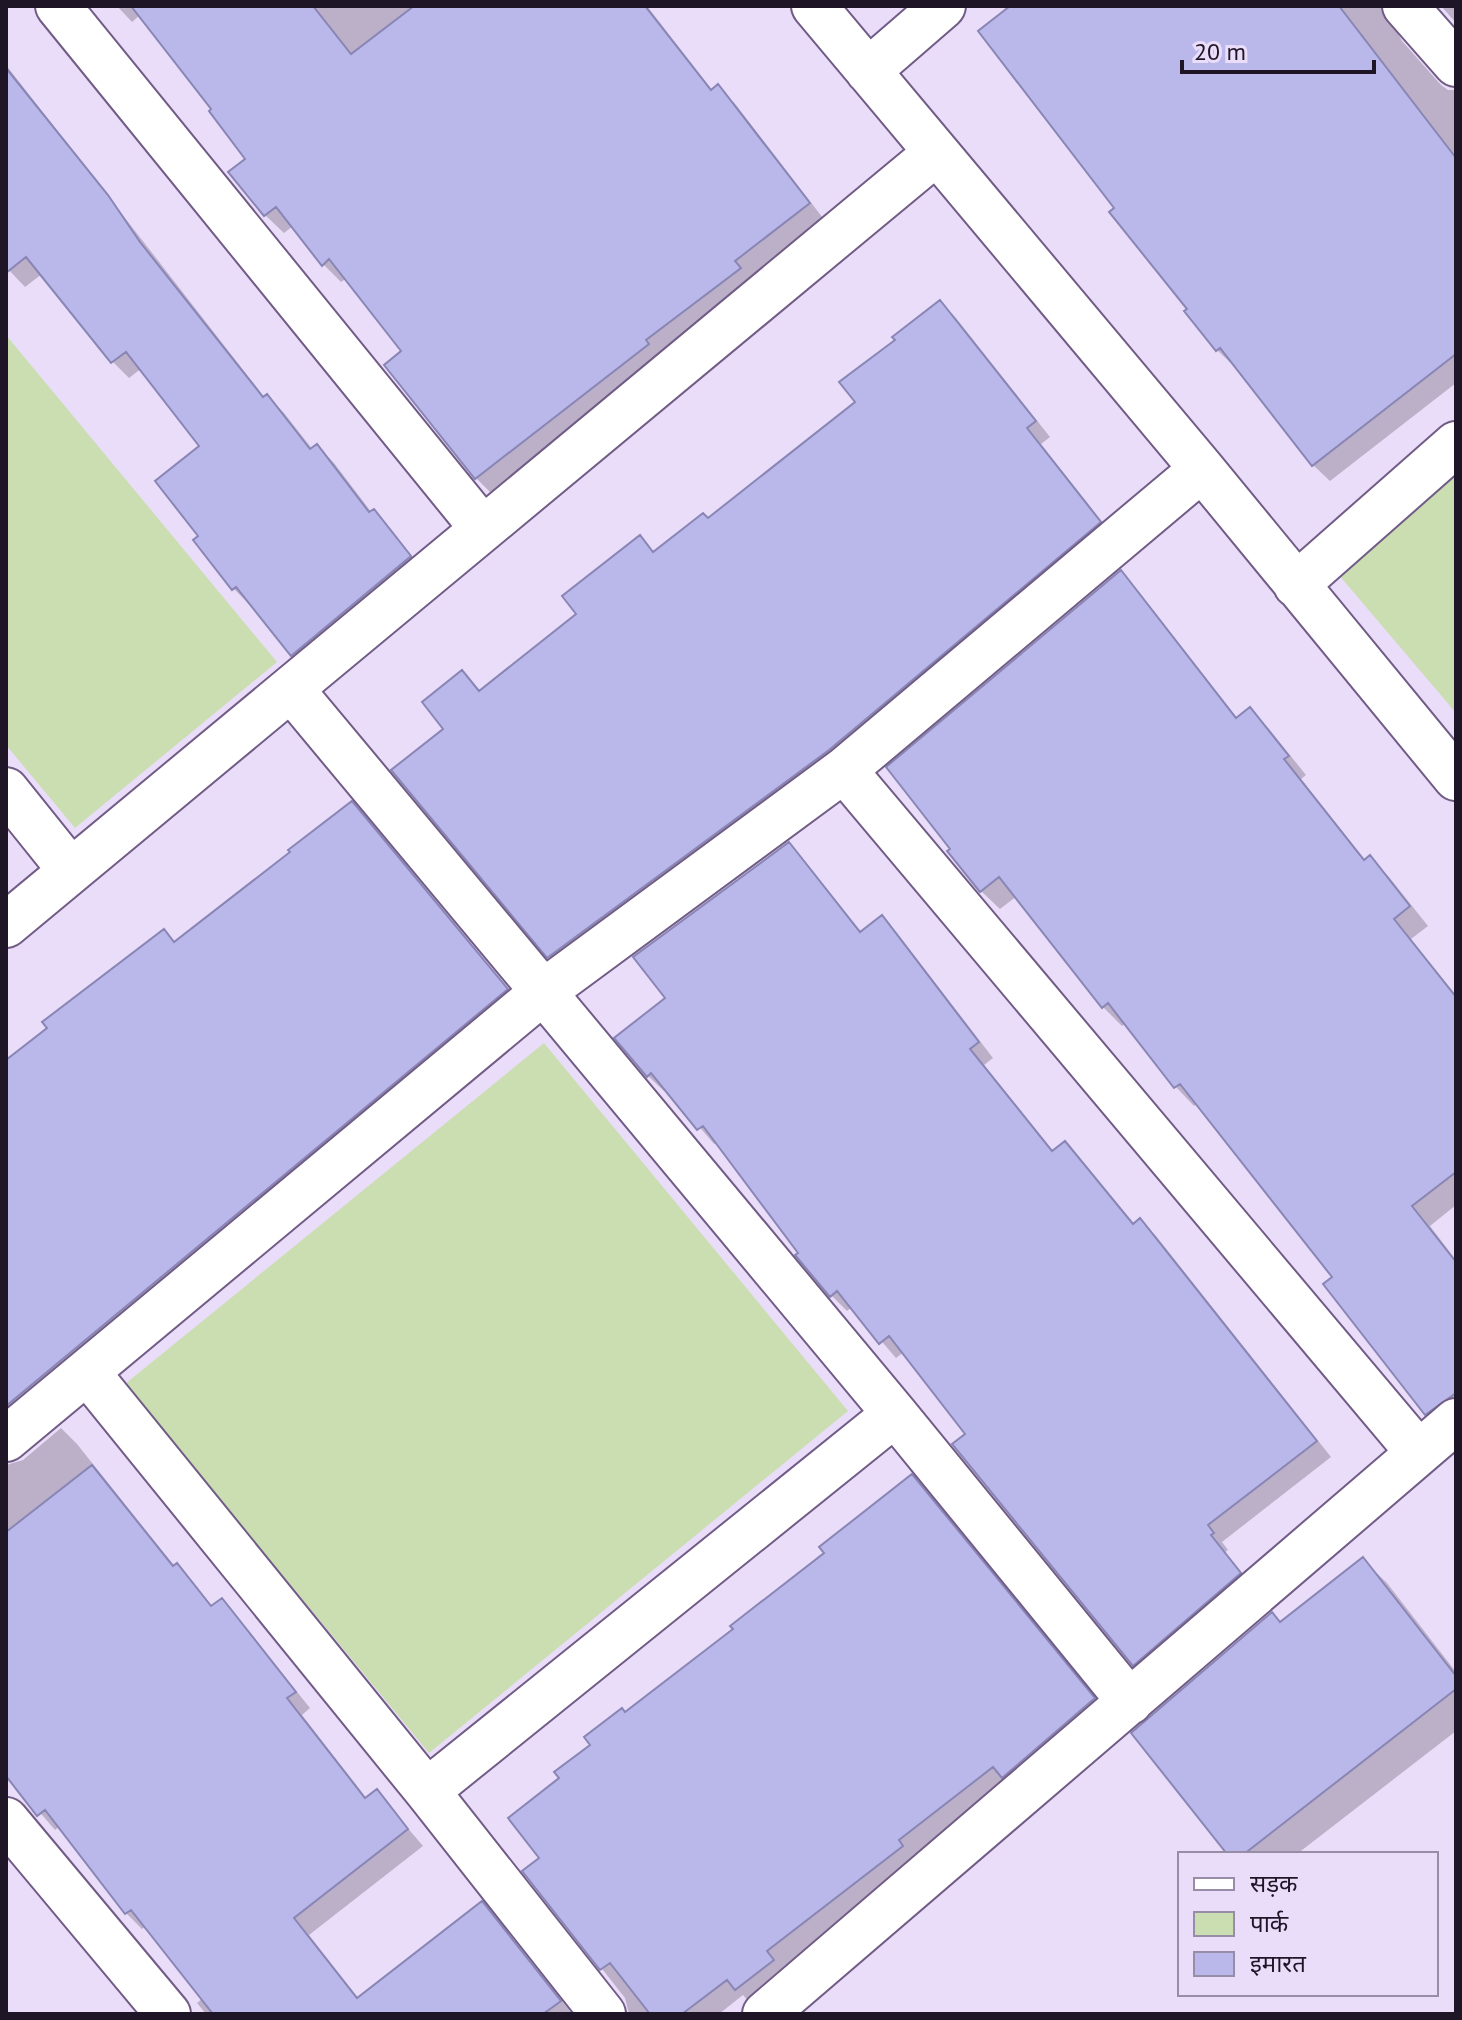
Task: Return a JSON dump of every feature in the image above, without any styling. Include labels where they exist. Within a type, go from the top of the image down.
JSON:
[{"type":"street","points":[[58,6],[483,529]]},
{"type":"street","points":[[814,6],[1456,778]]},
{"type":"street","points":[[868,71],[943,6]]},
{"type":"street","points":[[1405,6],[1456,64]]},
{"type":"street","points":[[6,925],[936,153]]},
{"type":"street","points":[[1296,585],[1456,444]]},
{"type":"street","points":[[6,1439],[543,992],[844,770],[1202,469]]},
{"type":"street","points":[[291,689],[895,1414],[1130,1702]]},
{"type":"street","points":[[844,770],[1418,1452]]},
{"type":"street","points":[[6,790],[71,871]]},
{"type":"street","points":[[87,1372],[427,1791],[603,2014]]},
{"type":"street","points":[[427,1791],[895,1414]]},
{"type":"street","points":[[765,2014],[1456,1421]]},
{"type":"street","points":[[6,1820],[168,2014]]},
{"type":"green space","points":[[6,335],[277,662],[75,828],[6,745]]},
{"type":"green space","points":[[1456,475],[1456,713],[1338,574]]},
{"type":"green space","points":[[544,1043],[848,1411],[429,1753],[125,1384]]},
{"type":"building","points":[[131,6],[313,6],[351,54],[414,6],[645,6],[711,90],[718,84],[810,203],[735,261],[741,268],[646,340],[649,344],[475,479],[384,365],[401,351],[329,259],[322,266],[276,207],[264,216],[228,172],[245,159],[209,111],[211,109]]},
{"type":"building","points":[[1010,6],[1339,6],[1456,158],[1456,354],[1312,466],[1220,348],[1216,351],[1184,311],[1187,309],[1109,212],[1114,208],[978,31]]},
{"type":"building","points":[[6,68],[263,397],[267,394],[310,449],[317,444],[369,512],[374,509],[411,556],[291,656],[236,587],[232,590],[193,540],[198,536],[155,481],[199,446],[126,352],[111,363],[26,257],[6,273]]},
{"type":"building","points":[[940,300],[1036,421],[1027,428],[1101,522],[829,750],[547,958],[391,770],[443,729],[422,702],[462,670],[479,691],[576,614],[562,596],[640,535],[653,552],[703,513],[708,518],[855,402],[839,382],[895,340],[892,337]]},
{"type":"building","points":[[1121,570],[1236,718],[1250,707],[1289,756],[1284,759],[1364,860],[1370,855],[1410,906],[1394,919],[1456,997],[1456,1172],[1412,1206],[1456,1262],[1456,1393],[1425,1415],[1323,1284],[1332,1277],[1180,1084],[1174,1088],[1108,1003],[1102,1008],[999,877],[980,892],[886,767]]},
{"type":"building","points":[[352,801],[508,989],[6,1406],[6,1060],[47,1028],[42,1022],[164,929],[174,942]]},
{"type":"building","points":[[789,842],[860,932],[882,915],[979,1042],[970,1049],[1052,1151],[1065,1141],[1133,1224],[1140,1218],[1317,1441],[1208,1525],[1214,1533],[1211,1535],[1241,1573],[1133,1666],[952,1444],[965,1434],[889,1336],[879,1344],[837,1291],[830,1297],[795,1255],[798,1253],[703,1126],[697,1130],[651,1073],[647,1077],[614,1038],[665,998],[633,957]]},
{"type":"building","points":[[92,1465],[173,1566],[177,1563],[211,1606],[222,1598],[296,1692],[287,1698],[365,1798],[377,1789],[408,1829],[294,1918],[357,1998],[482,1901],[561,2001],[543,2014],[213,2014],[131,1910],[125,1914],[45,1810],[37,1816],[6,1776],[6,1532]]},
{"type":"building","points":[[912,1474],[1095,1698],[1002,1778],[993,1767],[899,1840],[903,1846],[767,1951],[774,1960],[735,1990],[727,1980],[682,2014],[650,2014],[610,1963],[600,1970],[522,1871],[539,1858],[508,1818],[559,1778],[554,1772],[590,1745],[584,1737],[622,1708],[625,1712],[733,1629],[730,1626],[824,1553],[819,1547]]},
{"type":"building","points":[[1363,1557],[1456,1676],[1456,1689],[1247,1852],[1225,1852],[1131,1733],[1272,1612],[1280,1622]]}]
